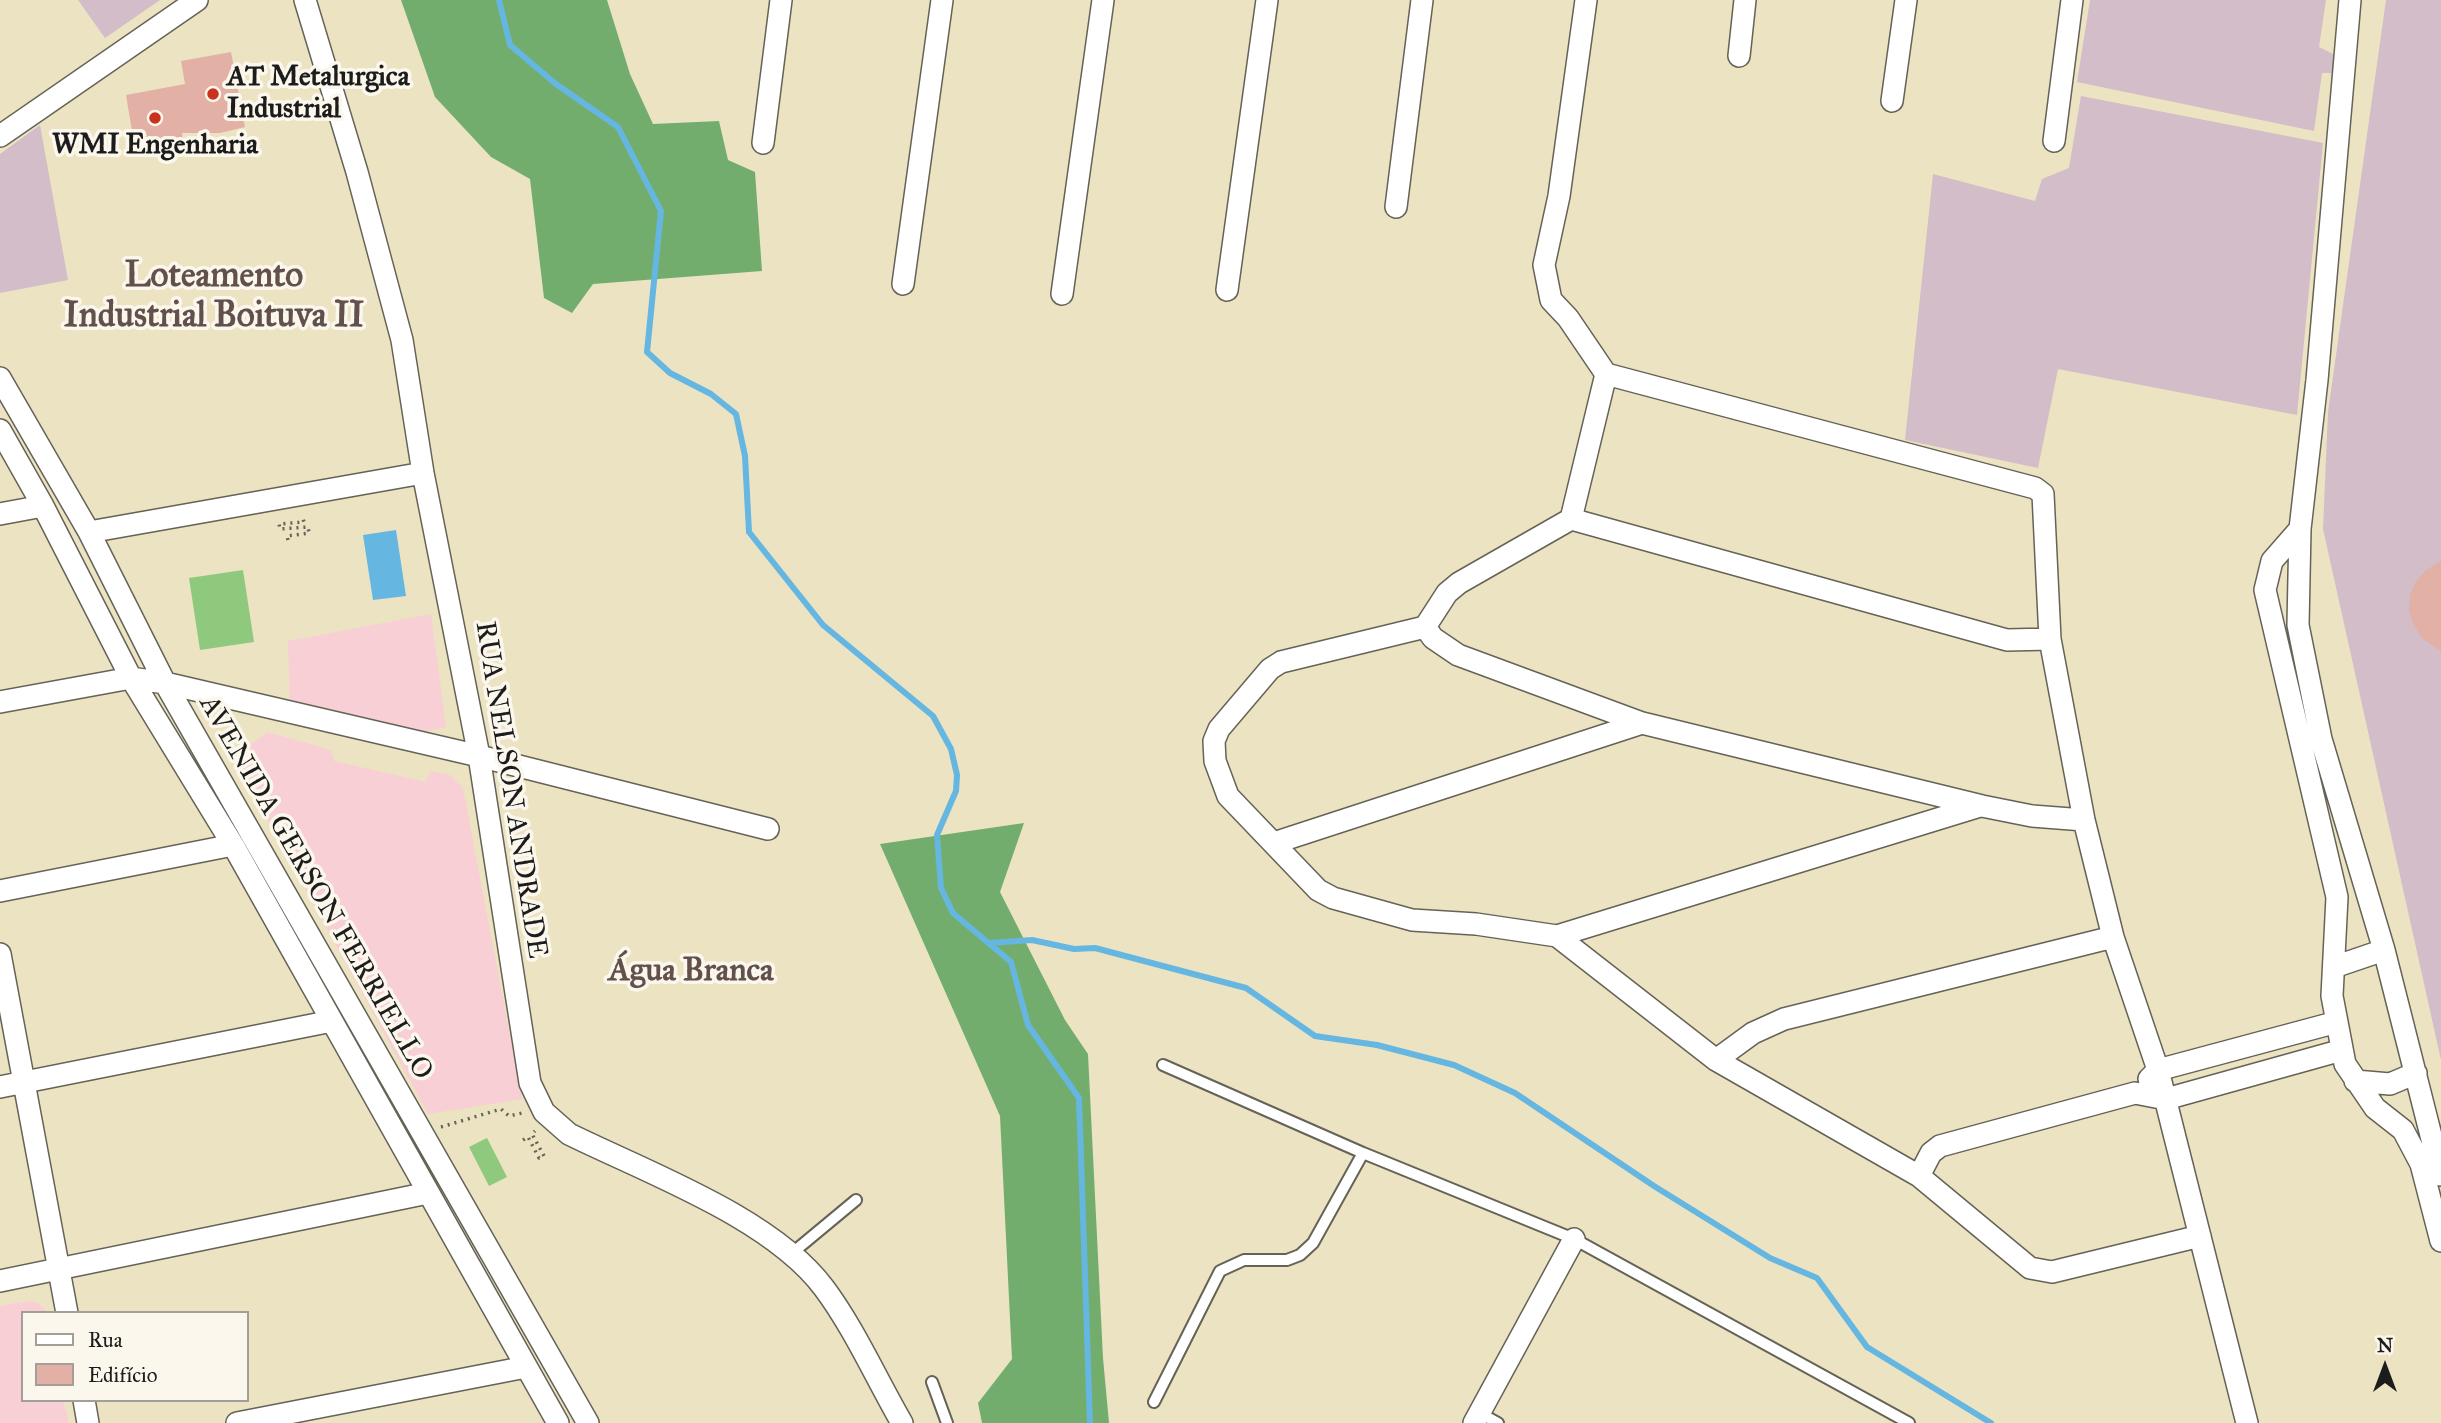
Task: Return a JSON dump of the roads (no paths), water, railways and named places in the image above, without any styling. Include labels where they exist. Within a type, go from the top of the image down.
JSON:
[{"type":"street","points":[[0,136],[197,0]]},
{"type":"street","name":"RUA NELSON ANDRADE","points":[[305,0],[357,172],[402,340],[423,473],[480,756],[526,1066],[546,1113],[569,1135],[750,1222],[791,1254]]},
{"type":"street","points":[[763,144],[781,0]]},
{"type":"street","points":[[903,284],[942,0]]},
{"type":"street","points":[[1062,294],[1102,0]]},
{"type":"street","points":[[1227,290],[1267,0]]},
{"type":"street","points":[[1396,207],[1422,0]]},
{"type":"street","points":[[1586,0],[1559,196],[1544,258],[1545,281],[1551,300],[1568,318],[1606,374],[2040,491],[2045,500],[2050,639],[2084,820],[2113,937],[2166,1099],[2247,1423]]},
{"type":"street","points":[[1739,56],[1745,0]]},
{"type":"street","points":[[1892,101],[1906,0]]},
{"type":"street","points":[[2054,141],[2072,0]]},
{"type":"street","points":[[2350,0],[2317,380],[2300,529],[2298,625],[2321,739],[2384,950],[2441,1174]]},
{"type":"street","points":[[1571,519],[1606,374]]},
{"type":"street","name":"AVENIDA GERSON FERRIELLO","points":[[0,378],[89,532],[165,683],[589,1423]]},
{"type":"street","name":"AVENIDA GERSON FERRIELLO","points":[[0,430],[43,506],[131,677],[233,845],[558,1423]]},
{"type":"street","points":[[89,532],[423,473]]},
{"type":"street","points":[[0,514],[43,506]]},
{"type":"street","points":[[1982,806],[1557,936],[1412,920],[1333,898],[1313,885],[1222,787],[1213,751],[1219,729],[1274,666],[1425,627],[1447,593],[1459,583],[1571,519],[2007,640],[2050,639]]},
{"type":"street","points":[[2300,529],[2272,561],[2265,590],[2337,897],[2332,996],[2345,1064],[2375,1108],[2403,1130],[2421,1164],[2441,1241]]},
{"type":"street","points":[[1425,627],[1433,638],[1458,655],[1642,723],[1982,806],[2032,816],[2084,820]]},
{"type":"street","points":[[0,702],[131,677],[480,756],[768,829]]},
{"type":"street","points":[[1274,843],[1642,723]]},
{"type":"street","points":[[0,891],[233,845]]},
{"type":"street","points":[[1557,936],[1716,1060],[1919,1176],[2030,1268],[2040,1272],[2200,1236]]},
{"type":"street","points":[[1716,1060],[1753,1033],[1784,1019],[2113,937]]},
{"type":"street","points":[[2334,967],[2384,950]]},
{"type":"street","points":[[0,954],[67,1311]]},
{"type":"street","points":[[0,1087],[332,1021]]},
{"type":"street","points":[[2135,1093],[2158,1070],[2337,1022]]},
{"type":"street","points":[[1919,1176],[1940,1146],[2135,1093],[2166,1099],[2343,1050]]},
{"type":"street","points":[[2355,1081],[2390,1084],[2416,1073]]},
{"type":"street","points":[[0,1281],[60,1271],[428,1193]]},
{"type":"street","points":[[1484,1420],[1574,1239]]},
{"type":"street","points":[[791,1254],[825,1289],[902,1423]]},
{"type":"street","points":[[237,1423],[313,1416],[526,1367]]},
{"type":"street","points":[[83,1402],[88,1423]]},
{"type":"lane","points":[[1163,1065],[1363,1153],[1574,1239],[1909,1423]]},
{"type":"lane","points":[[1154,1402],[1220,1271],[1244,1260],[1287,1260],[1300,1255],[1313,1243],[1363,1153]]},
{"type":"lane","points":[[791,1254],[856,1200]]},
{"type":"lane","points":[[932,1382],[947,1423]]},
{"type":"water","points":[[396,530],[406,596],[373,600],[363,535]]},
{"type":"waterway","points":[[499,0],[510,45],[556,84],[618,127],[661,211],[647,352],[670,373],[711,394],[736,414],[745,456],[749,532],[823,625],[933,716],[951,749],[957,775],[956,791],[937,835],[941,888],[953,913],[1011,962],[1028,1025],[1079,1098],[1090,1423]]},
{"type":"waterway","points":[[989,943],[1032,940],[1074,949],[1095,948],[1246,988],[1315,1036],[1377,1045],[1454,1065],[1515,1093],[1654,1186],[1770,1258],[1817,1278],[1867,1347],[1991,1423]]},
{"type":"place","name":"AT Metalurgica Industrial","points":[[213,94]]},
{"type":"place","name":"WMI Engenharia","points":[[155,118]]},
{"type":"district","name":"Loteamento Industrial Boituva II","points":[[214,297]]},
{"type":"district","name":"Água Branca","points":[[691,972]]}]
